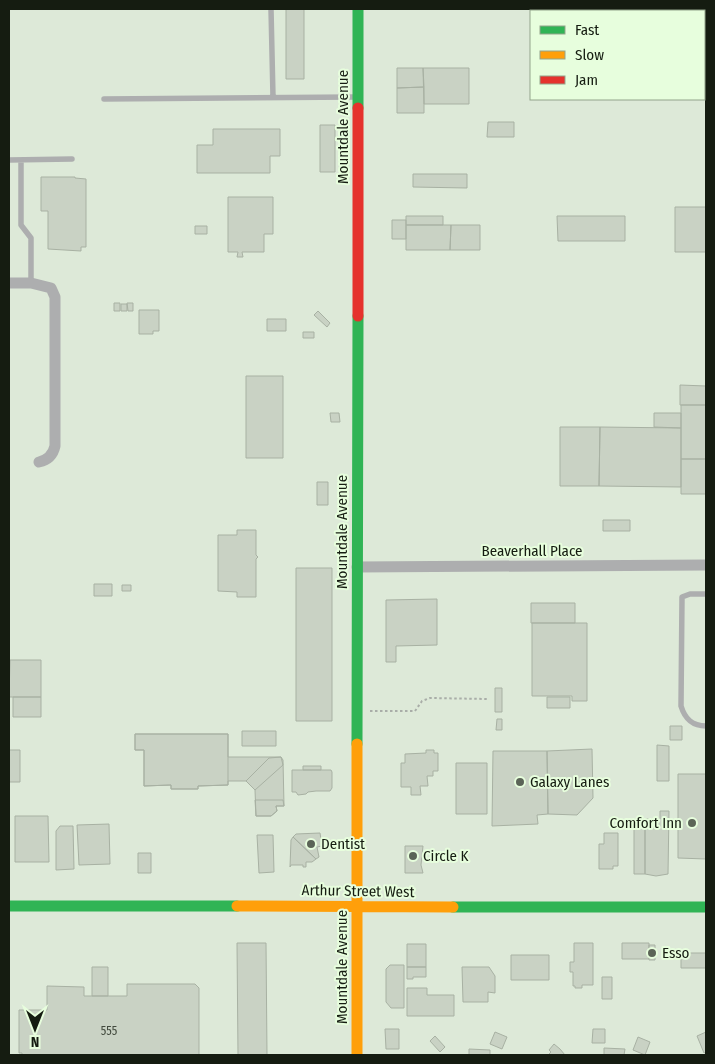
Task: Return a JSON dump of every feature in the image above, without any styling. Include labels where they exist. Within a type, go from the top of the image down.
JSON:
[{"type":"street","name":"Mountdale Avenue","points":[[357,1055],[358,9]]},
{"type":"street","points":[[9,283],[31,283],[52,288],[55,297],[55,446],[54,452],[50,457],[39,462]]},
{"type":"street","name":"Beaverhall Place","points":[[358,567],[706,566]]},
{"type":"street","name":"Arthur Street West","points":[[9,906],[706,907]]},
{"type":"lane","points":[[271,9],[273,97]]},
{"type":"lane","points":[[104,99],[358,97]]},
{"type":"lane","points":[[9,160],[72,159]]},
{"type":"lane","points":[[21,160],[21,225],[31,238],[31,283]]},
{"type":"lane","points":[[706,594],[690,594],[682,597],[681,706],[683,714],[690,722],[698,726],[706,726]]},
{"type":"path","points":[[357,711],[416,711],[422,701],[430,698],[487,699]]},
{"type":"building","points":[[286,9],[304,9],[304,79],[286,79]]},
{"type":"building","points":[[705,59],[706,59],[705,83]]},
{"type":"building","points":[[397,68],[423,68],[424,87],[397,88]]},
{"type":"building","points":[[423,68],[469,68],[469,104],[424,104]]},
{"type":"building","points":[[424,87],[424,113],[397,113],[397,88]]},
{"type":"building","points":[[488,122],[514,122],[514,137],[487,137]]},
{"type":"building","points":[[320,125],[335,125],[335,172],[320,172]]},
{"type":"building","points":[[213,129],[280,129],[280,156],[270,156],[270,173],[197,173],[197,145],[213,145]]},
{"type":"building","points":[[413,174],[467,174],[467,188],[413,187]]},
{"type":"building","points":[[41,177],[75,177],[86,179],[86,247],[81,247],[81,251],[48,249],[48,211],[41,211]]},
{"type":"building","points":[[228,197],[273,197],[273,234],[264,234],[264,252],[242,252],[243,257],[237,257],[238,252],[228,252]]},
{"type":"building","points":[[675,207],[706,207],[706,252],[675,252]]},
{"type":"building","points":[[406,216],[443,216],[443,225],[406,225]]},
{"type":"building","points":[[557,216],[625,216],[625,241],[558,241]]},
{"type":"building","points":[[392,220],[406,220],[406,239],[392,239]]},
{"type":"building","points":[[406,225],[451,225],[450,250],[406,250]]},
{"type":"building","points":[[451,225],[480,225],[480,250],[450,250]]},
{"type":"building","points":[[195,226],[207,226],[207,234],[195,234]]},
{"type":"building","points":[[114,303],[120,303],[120,311],[114,311]]},
{"type":"building","points":[[127,303],[133,303],[133,311],[128,311]]},
{"type":"building","points":[[121,304],[127,304],[127,311],[121,311]]},
{"type":"building","points":[[139,310],[159,310],[159,331],[153,331],[153,334],[139,334]]},
{"type":"building","points":[[318,311],[330,323],[327,327],[314,315]]},
{"type":"building","points":[[267,319],[286,319],[286,331],[267,331]]},
{"type":"building","points":[[303,332],[314,332],[314,338],[303,338]]},
{"type":"building","points":[[246,376],[283,376],[283,458],[246,458]]},
{"type":"building","points":[[680,385],[706,386],[706,405],[680,405]]},
{"type":"building","points":[[681,405],[706,405],[706,459],[681,459]]},
{"type":"building","points":[[330,413],[339,413],[340,422],[331,422]]},
{"type":"building","points":[[654,413],[681,413],[681,428],[654,427]]},
{"type":"building","points":[[560,427],[600,427],[599,486],[560,486]]},
{"type":"building","points":[[600,427],[681,428],[681,487],[599,486]]},
{"type":"building","points":[[681,459],[706,459],[706,494],[681,494]]},
{"type":"building","points":[[317,482],[328,482],[328,505],[317,505]]},
{"type":"building","points":[[603,520],[630,520],[630,531],[603,531]]},
{"type":"building","points":[[237,530],[256,530],[256,555],[258,557],[256,559],[256,597],[237,597],[237,592],[218,591],[218,535],[237,535]]},
{"type":"building","points":[[296,568],[332,568],[332,721],[296,721]]},
{"type":"building","points":[[94,584],[112,584],[112,596],[94,596]]},
{"type":"building","points":[[122,585],[131,585],[131,591],[122,591]]},
{"type":"building","points":[[437,599],[437,645],[396,646],[396,662],[386,662],[386,600]]},
{"type":"building","points":[[531,603],[575,603],[575,623],[531,623]]},
{"type":"building","points":[[532,623],[587,623],[587,701],[572,701],[572,696],[532,696]]},
{"type":"building","points":[[10,660],[41,660],[41,697],[9,697]]},
{"type":"building","points":[[495,688],[502,688],[502,712],[495,712]]},
{"type":"building","points":[[13,697],[41,697],[41,717],[13,717]]},
{"type":"building","points":[[547,697],[570,697],[570,708],[547,708]]},
{"type":"building","points":[[497,719],[502,719],[502,730],[496,730]]},
{"type":"building","points":[[670,726],[682,726],[682,740],[670,740]]},
{"type":"building","points":[[242,731],[276,731],[276,746],[242,746]]},
{"type":"building","points":[[135,734],[228,734],[228,757],[281,757],[283,760],[284,806],[276,806],[277,811],[271,816],[256,816],[255,790],[246,781],[228,781],[228,785],[198,786],[198,789],[171,789],[171,785],[144,786],[144,750],[135,750]]},
{"type":"building","points":[[135,734],[228,734],[228,785],[198,786],[198,789],[171,789],[171,785],[144,786],[144,750],[135,750]]},
{"type":"building","points":[[657,745],[669,746],[669,781],[657,781]]},
{"type":"building","points":[[592,749],[593,798],[577,815],[548,814],[547,751]]},
{"type":"building","points":[[9,750],[20,750],[20,782],[9,782]]},
{"type":"building","points":[[426,750],[434,750],[434,753],[438,753],[438,771],[433,771],[433,776],[427,776],[428,786],[420,786],[421,795],[411,795],[411,787],[401,787],[401,763],[405,763],[405,754],[426,753]]},
{"type":"building","name":"Galaxy Lanes","points":[[493,751],[547,751],[548,814],[537,815],[538,824],[492,826]]},
{"type":"building","points":[[281,757],[283,765],[255,790],[246,781],[269,758]]},
{"type":"building","points":[[456,763],[487,763],[487,814],[456,814]]},
{"type":"building","points":[[303,766],[321,766],[321,770],[303,770]]},
{"type":"building","points":[[292,770],[331,770],[332,788],[330,791],[308,792],[298,795],[296,792],[292,792]]},
{"type":"building","name":"Comfort Inn","points":[[678,774],[706,774],[706,859],[678,858]]},
{"type":"building","points":[[255,800],[283,800],[284,806],[276,806],[277,811],[271,816],[256,816]]},
{"type":"building","points":[[660,811],[669,811],[668,874],[656,876],[645,874],[645,819],[660,819]]},
{"type":"building","points":[[15,816],[48,816],[49,862],[15,862]]},
{"type":"building","points":[[634,819],[645,819],[645,874],[634,874]]},
{"type":"building","points":[[109,824],[110,864],[79,865],[77,825]]},
{"type":"building","points":[[60,826],[73,826],[74,869],[56,870],[56,831]]},
{"type":"building","name":"Dentist","points":[[320,833],[322,846],[317,847],[319,857],[316,859],[293,837],[296,834]]},
{"type":"building","points":[[604,833],[618,833],[618,866],[613,866],[613,869],[599,869],[599,844],[604,844]]},
{"type":"building","points":[[257,835],[273,835],[274,872],[259,873]]},
{"type":"building","points":[[293,837],[316,859],[312,862],[306,862],[306,867],[303,867],[303,865],[291,865],[290,867],[291,840]]},
{"type":"building","name":"Circle K","points":[[405,846],[423,846],[421,865],[423,873],[405,873]]},
{"type":"building","points":[[138,853],[151,853],[151,873],[138,873]]},
{"type":"building","points":[[237,943],[266,943],[267,1055],[238,1055]]},
{"type":"building","points":[[574,943],[593,943],[593,985],[582,985],[582,988],[575,988],[573,986],[573,972],[570,972],[570,962],[574,962]]},
{"type":"building","points":[[622,943],[649,943],[649,959],[622,959]]},
{"type":"building","points":[[407,944],[426,944],[426,967],[407,967]]},
{"type":"building","points":[[649,945],[655,945],[655,960],[649,960]]},
{"type":"building","points":[[681,953],[706,953],[706,968],[681,968]]},
{"type":"building","points":[[511,955],[549,955],[549,980],[511,980]]},
{"type":"building","points":[[390,965],[404,965],[404,1008],[391,1008],[386,1002],[386,969]]},
{"type":"building","points":[[92,967],[108,967],[108,996],[92,996]]},
{"type":"building","points":[[407,967],[426,967],[426,977],[407,979]]},
{"type":"building","points":[[462,967],[489,967],[495,976],[495,993],[488,992],[488,1002],[463,1002]]},
{"type":"building","points":[[602,977],[612,977],[612,999],[602,999]]},
{"type":"building","points":[[127,984],[195,984],[199,988],[199,1055],[22,1055],[22,1053],[19,1053],[19,1010],[47,1010],[47,986],[84,987],[84,996],[127,996]]},
{"type":"building","points":[[407,988],[427,988],[427,995],[454,995],[454,1016],[407,1016]]},
{"type":"building","points":[[385,1029],[399,1029],[399,1049],[386,1049]]},
{"type":"building","points":[[593,1029],[605,1029],[605,1043],[592,1043]]},
{"type":"building","points":[[495,1032],[507,1037],[502,1049],[490,1044]]},
{"type":"building","points":[[706,1032],[706,1052],[704,1053],[697,1036]]},
{"type":"building","points":[[435,1036],[445,1047],[440,1052],[430,1041]]},
{"type":"building","points":[[638,1037],[650,1042],[645,1055],[633,1050]]},
{"type":"building","points":[[554,1044],[565,1055],[548,1055],[551,1052],[549,1050]]},
{"type":"building","points":[[604,1048],[625,1049],[624,1055],[604,1055]]},
{"type":"building","points":[[469,1049],[490,1050],[490,1055],[469,1055]]},
{"type":"traffic: fast","points":[[358,9],[358,108]]},
{"type":"traffic: fast","points":[[357,744],[358,316]]},
{"type":"traffic: fast","points":[[9,906],[237,906]]},
{"type":"traffic: fast","points":[[453,907],[706,907]]},
{"type":"traffic: slow","points":[[357,744],[357,1055]]},
{"type":"traffic: slow","points":[[237,906],[453,907]]},
{"type":"traffic: jam","points":[[358,108],[358,316]]},
{"type":"place","name":"Galaxy Lanes","points":[[520,782]]},
{"type":"place","name":"Comfort Inn","points":[[692,823]]},
{"type":"place","name":"Dentist","points":[[311,844]]},
{"type":"place","name":"Circle K","points":[[413,856]]},
{"type":"place","name":"Esso","points":[[652,953]]}]
